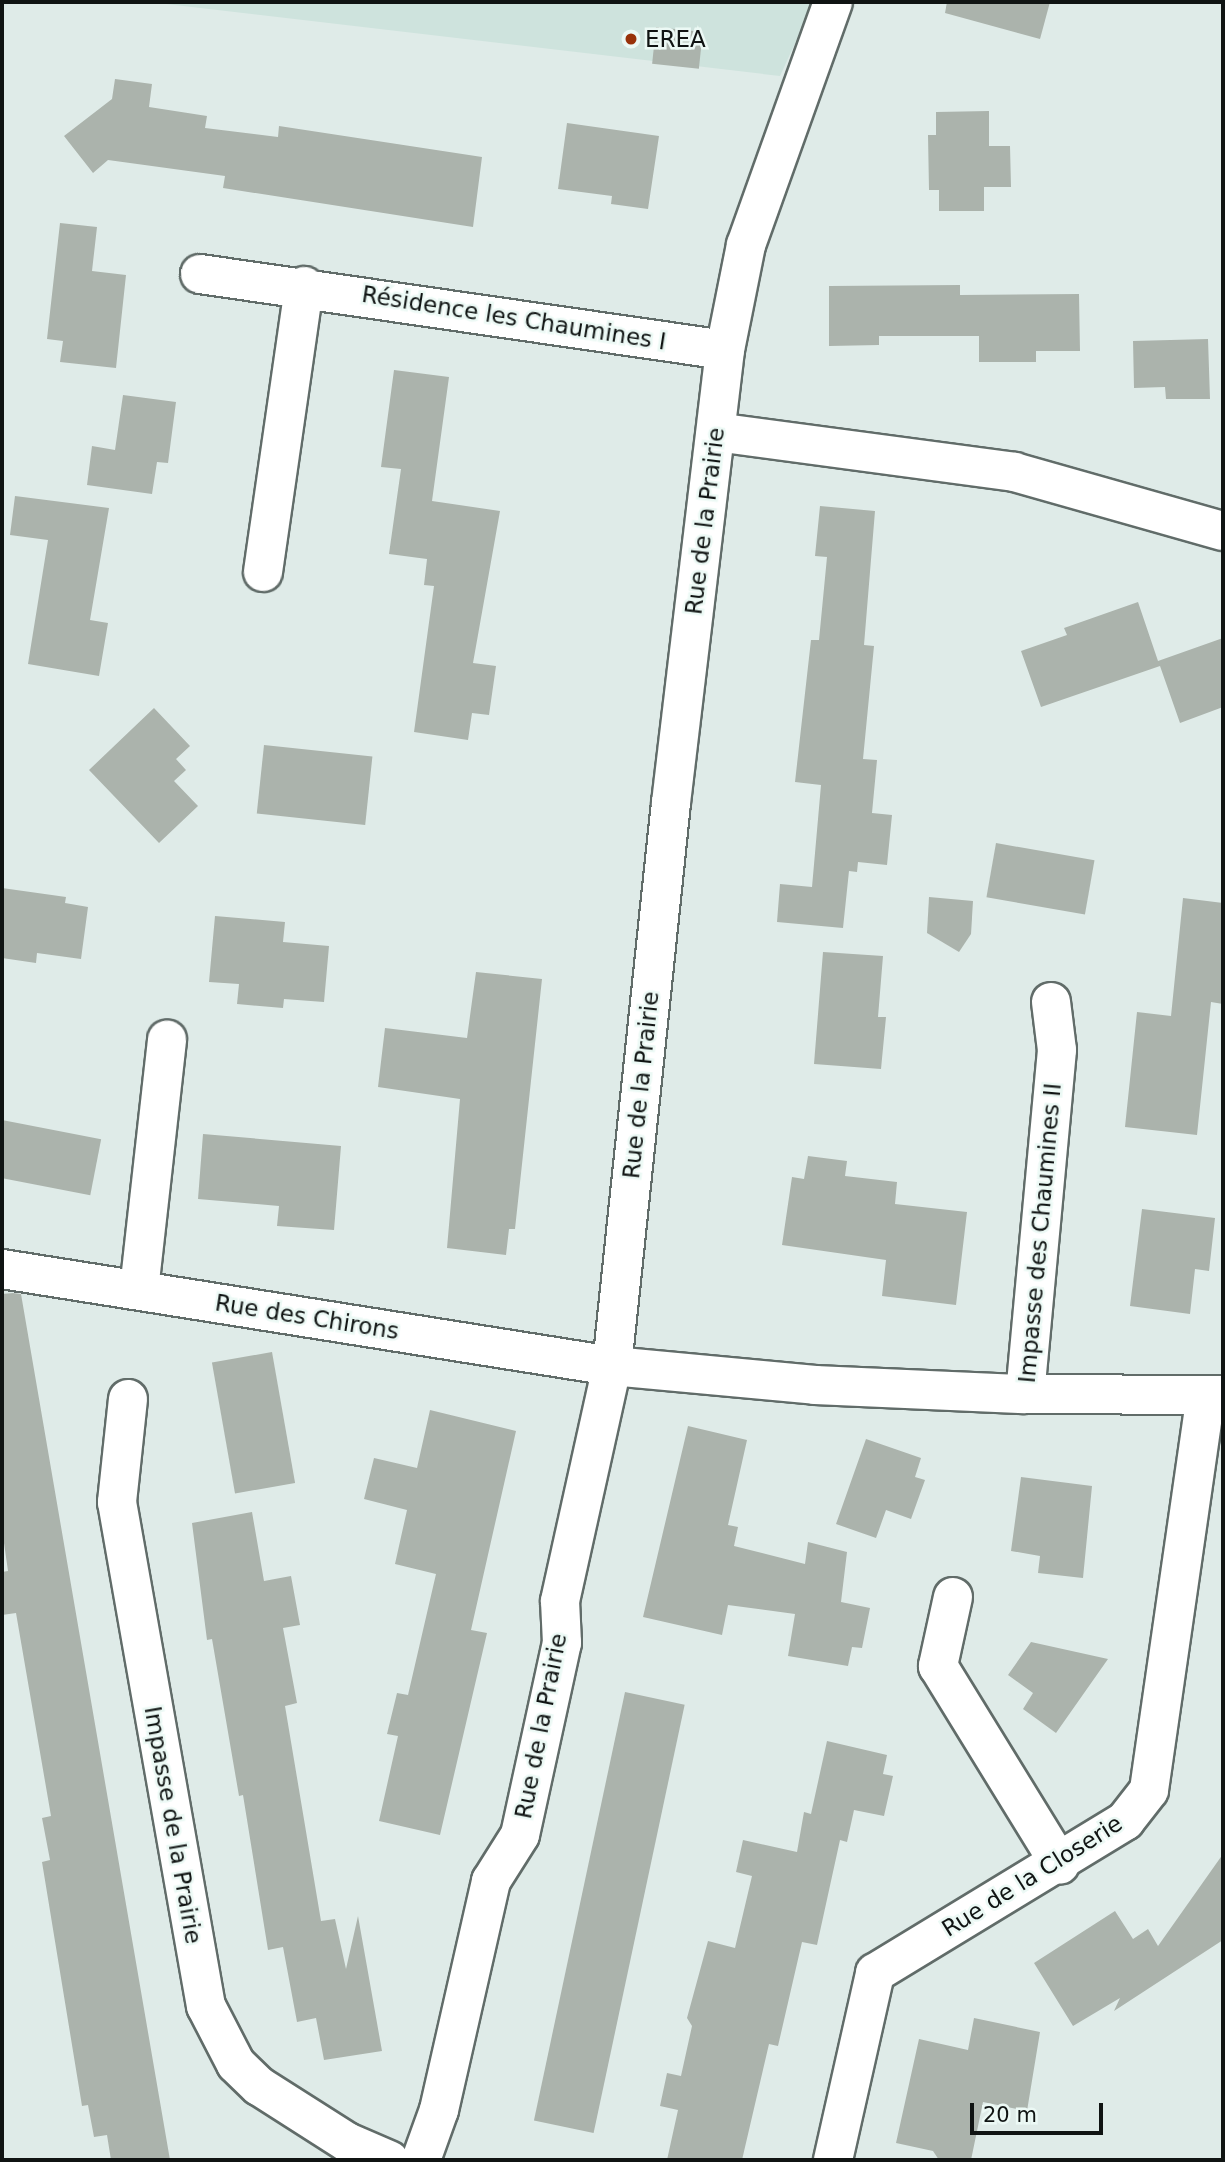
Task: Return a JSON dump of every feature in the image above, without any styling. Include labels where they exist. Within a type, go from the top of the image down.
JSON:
[{"type":"street","name":"Rue de la Prairie","points":[[421,2160],[439,2110],[491,1881],[520,1835],[562,1643],[560,1601],[612,1366],[669,817],[725,350],[746,245],[833,2]]},
{"type":"street","name":"Résidence les Chaumines I","points":[[200,274],[304,286],[725,350]]},
{"type":"street","points":[[263,572],[304,286]]},
{"type":"street","points":[[716,432],[1014,472],[1223,531]]},
{"type":"street","name":"Impasse des Chaumines II","points":[[1051,1002],[1057,1050],[1025,1394],[1215,1396]]},
{"type":"street","points":[[139,1290],[167,1040]]},
{"type":"street","name":"Rue des Chirons","points":[[2,1269],[612,1366],[816,1385],[1025,1394]]},
{"type":"street","name":"Rue de la Closerie","points":[[833,2160],[875,1973],[995,1898],[1060,1864],[1125,1821],[1149,1790],[1215,1396]]},
{"type":"street","name":"Impasse de la Prairie","points":[[128,1399],[117,1502],[205,2006],[236,2064],[259,2086],[347,2142],[389,2160]]},
{"type":"street","points":[[953,1597],[938,1666],[1060,1864]]},
{"type":"shaded area","name":"EREA","points":[[149,2],[814,2],[780,76]]},
{"type":"building","points":[[947,2],[1050,2],[1040,39],[945,13]]},
{"type":"building","points":[[656,27],[703,32],[699,69],[652,64]]},
{"type":"building","points":[[115,79],[152,84],[149,107],[207,116],[205,128],[278,137],[279,126],[482,157],[473,227],[223,188],[225,176],[108,160],[93,173],[64,136],[112,99]]},
{"type":"building","points":[[989,111],[989,146],[1010,146],[1011,187],[984,187],[984,211],[939,211],[939,190],[929,190],[928,135],[936,135],[936,112]]},
{"type":"building","points":[[567,123],[659,136],[648,209],[611,204],[612,196],[558,189]]},
{"type":"building","points":[[60,223],[97,227],[92,271],[126,275],[116,368],[60,362],[63,341],[47,339]]},
{"type":"building","points":[[960,285],[960,295],[1079,294],[1080,351],[1036,351],[1036,362],[979,362],[979,336],[879,336],[879,345],[829,346],[829,286]]},
{"type":"building","points":[[1208,339],[1210,399],[1166,399],[1165,387],[1134,388],[1133,341]]},
{"type":"building","points":[[394,370],[449,377],[432,501],[500,511],[473,663],[496,666],[489,715],[472,713],[468,740],[414,732],[434,586],[424,585],[427,559],[389,554],[401,469],[381,467]]},
{"type":"building","points":[[123,395],[176,402],[168,463],[157,462],[152,494],[87,485],[92,446],[115,450]]},
{"type":"building","points":[[15,496],[109,508],[90,620],[108,623],[99,676],[28,664],[48,540],[10,535]]},
{"type":"building","points":[[820,506],[875,511],[864,645],[874,646],[863,759],[877,760],[872,813],[892,815],[887,865],[858,862],[857,872],[849,871],[843,928],[777,922],[780,884],[812,887],[821,785],[795,782],[811,640],[819,640],[827,557],[815,556]]},
{"type":"building","points":[[1138,602],[1158,661],[1223,638],[1223,707],[1180,723],[1160,666],[1041,707],[1021,651],[1067,635],[1064,628]]},
{"type":"building","points":[[154,708],[190,746],[176,759],[186,770],[174,781],[198,806],[159,843],[89,770]]},
{"type":"building","points":[[264,745],[372,756],[365,825],[257,814]]},
{"type":"building","points":[[996,843],[1094,860],[1085,915],[986,897]]},
{"type":"building","points":[[2,888],[66,897],[65,903],[88,907],[81,959],[37,953],[36,963],[2,958]]},
{"type":"building","points":[[929,897],[973,901],[971,934],[959,952],[927,933]]},
{"type":"building","points":[[1183,898],[1223,903],[1223,1004],[1211,1002],[1197,1135],[1125,1127],[1137,1012],[1171,1016]]},
{"type":"building","points":[[215,916],[285,922],[283,942],[329,946],[324,1002],[284,999],[283,1008],[237,1004],[239,984],[209,982]]},
{"type":"building","points":[[823,952],[883,956],[878,1017],[886,1017],[881,1069],[814,1064]]},
{"type":"building","points":[[476,972],[542,979],[515,1229],[509,1229],[506,1255],[447,1248],[460,1099],[378,1087],[385,1028],[467,1038]]},
{"type":"building","points":[[2,1120],[101,1139],[90,1195],[2,1178]]},
{"type":"building","points":[[203,1134],[341,1146],[334,1230],[277,1226],[279,1206],[198,1199]]},
{"type":"building","points":[[808,1156],[847,1161],[845,1176],[897,1182],[895,1204],[967,1212],[956,1305],[882,1296],[886,1260],[782,1245],[792,1177],[804,1179]]},
{"type":"building","points":[[1142,1209],[1215,1218],[1209,1271],[1195,1269],[1190,1314],[1130,1306]]},
{"type":"building","points":[[2,1294],[21,1294],[170,2160],[111,2160],[107,2135],[94,2137],[88,2105],[82,2106],[42,1862],[50,1860],[42,1818],[51,1816],[16,1613],[2,1615],[2,1572],[8,1571],[2,1529]]},
{"type":"building","points":[[272,1352],[295,1483],[235,1494],[212,1363]]},
{"type":"building","points":[[430,1410],[516,1431],[471,1630],[487,1633],[440,1835],[379,1821],[398,1736],[387,1734],[397,1693],[408,1695],[436,1574],[395,1564],[407,1510],[364,1499],[374,1458],[417,1468]]},
{"type":"building","points":[[688,1426],[747,1440],[728,1525],[738,1527],[734,1546],[805,1564],[808,1542],[847,1552],[841,1602],[870,1608],[862,1648],[852,1647],[848,1666],[788,1656],[795,1614],[728,1605],[722,1635],[643,1617]]},
{"type":"building","points":[[866,1439],[921,1458],[915,1477],[925,1480],[911,1519],[886,1510],[876,1538],[836,1524]]},
{"type":"building","points":[[1021,1477],[1092,1486],[1083,1578],[1038,1573],[1040,1556],[1011,1551]]},
{"type":"building","points":[[252,1512],[264,1581],[291,1576],[300,1625],[283,1628],[297,1703],[285,1706],[321,1921],[335,1919],[346,1969],[358,1916],[382,2051],[324,2060],[316,2018],[297,2022],[283,1947],[268,1950],[243,1795],[239,1796],[212,1639],[207,1640],[192,1523]]},
{"type":"building","points":[[1031,1642],[1108,1659],[1056,1733],[1023,1709],[1033,1693],[1008,1675]]},
{"type":"building","points":[[625,1692],[685,1705],[594,2133],[534,2120]]},
{"type":"building","points":[[827,1741],[887,1755],[883,1774],[893,1776],[884,1816],[854,1810],[847,1842],[840,1840],[817,1945],[802,1942],[778,2046],[769,2044],[742,2160],[667,2160],[678,2110],[660,2106],[667,2073],[681,2076],[692,2026],[687,2018],[708,1941],[735,1948],[752,1876],[736,1872],[743,1840],[797,1852],[804,1812],[811,1814]]},
{"type":"building","points":[[1223,1854],[1223,1940],[1114,2011],[1120,1998],[1073,2026],[1034,1963],[1115,1911],[1133,1939],[1148,1929],[1158,1946]]},
{"type":"building","points":[[974,2018],[1040,2032],[1027,2111],[983,2102],[971,2160],[939,2160],[933,2151],[896,2143],[919,2039],[968,2050]]},
{"type":"place","name":"EREA","points":[[631,39]]}]
